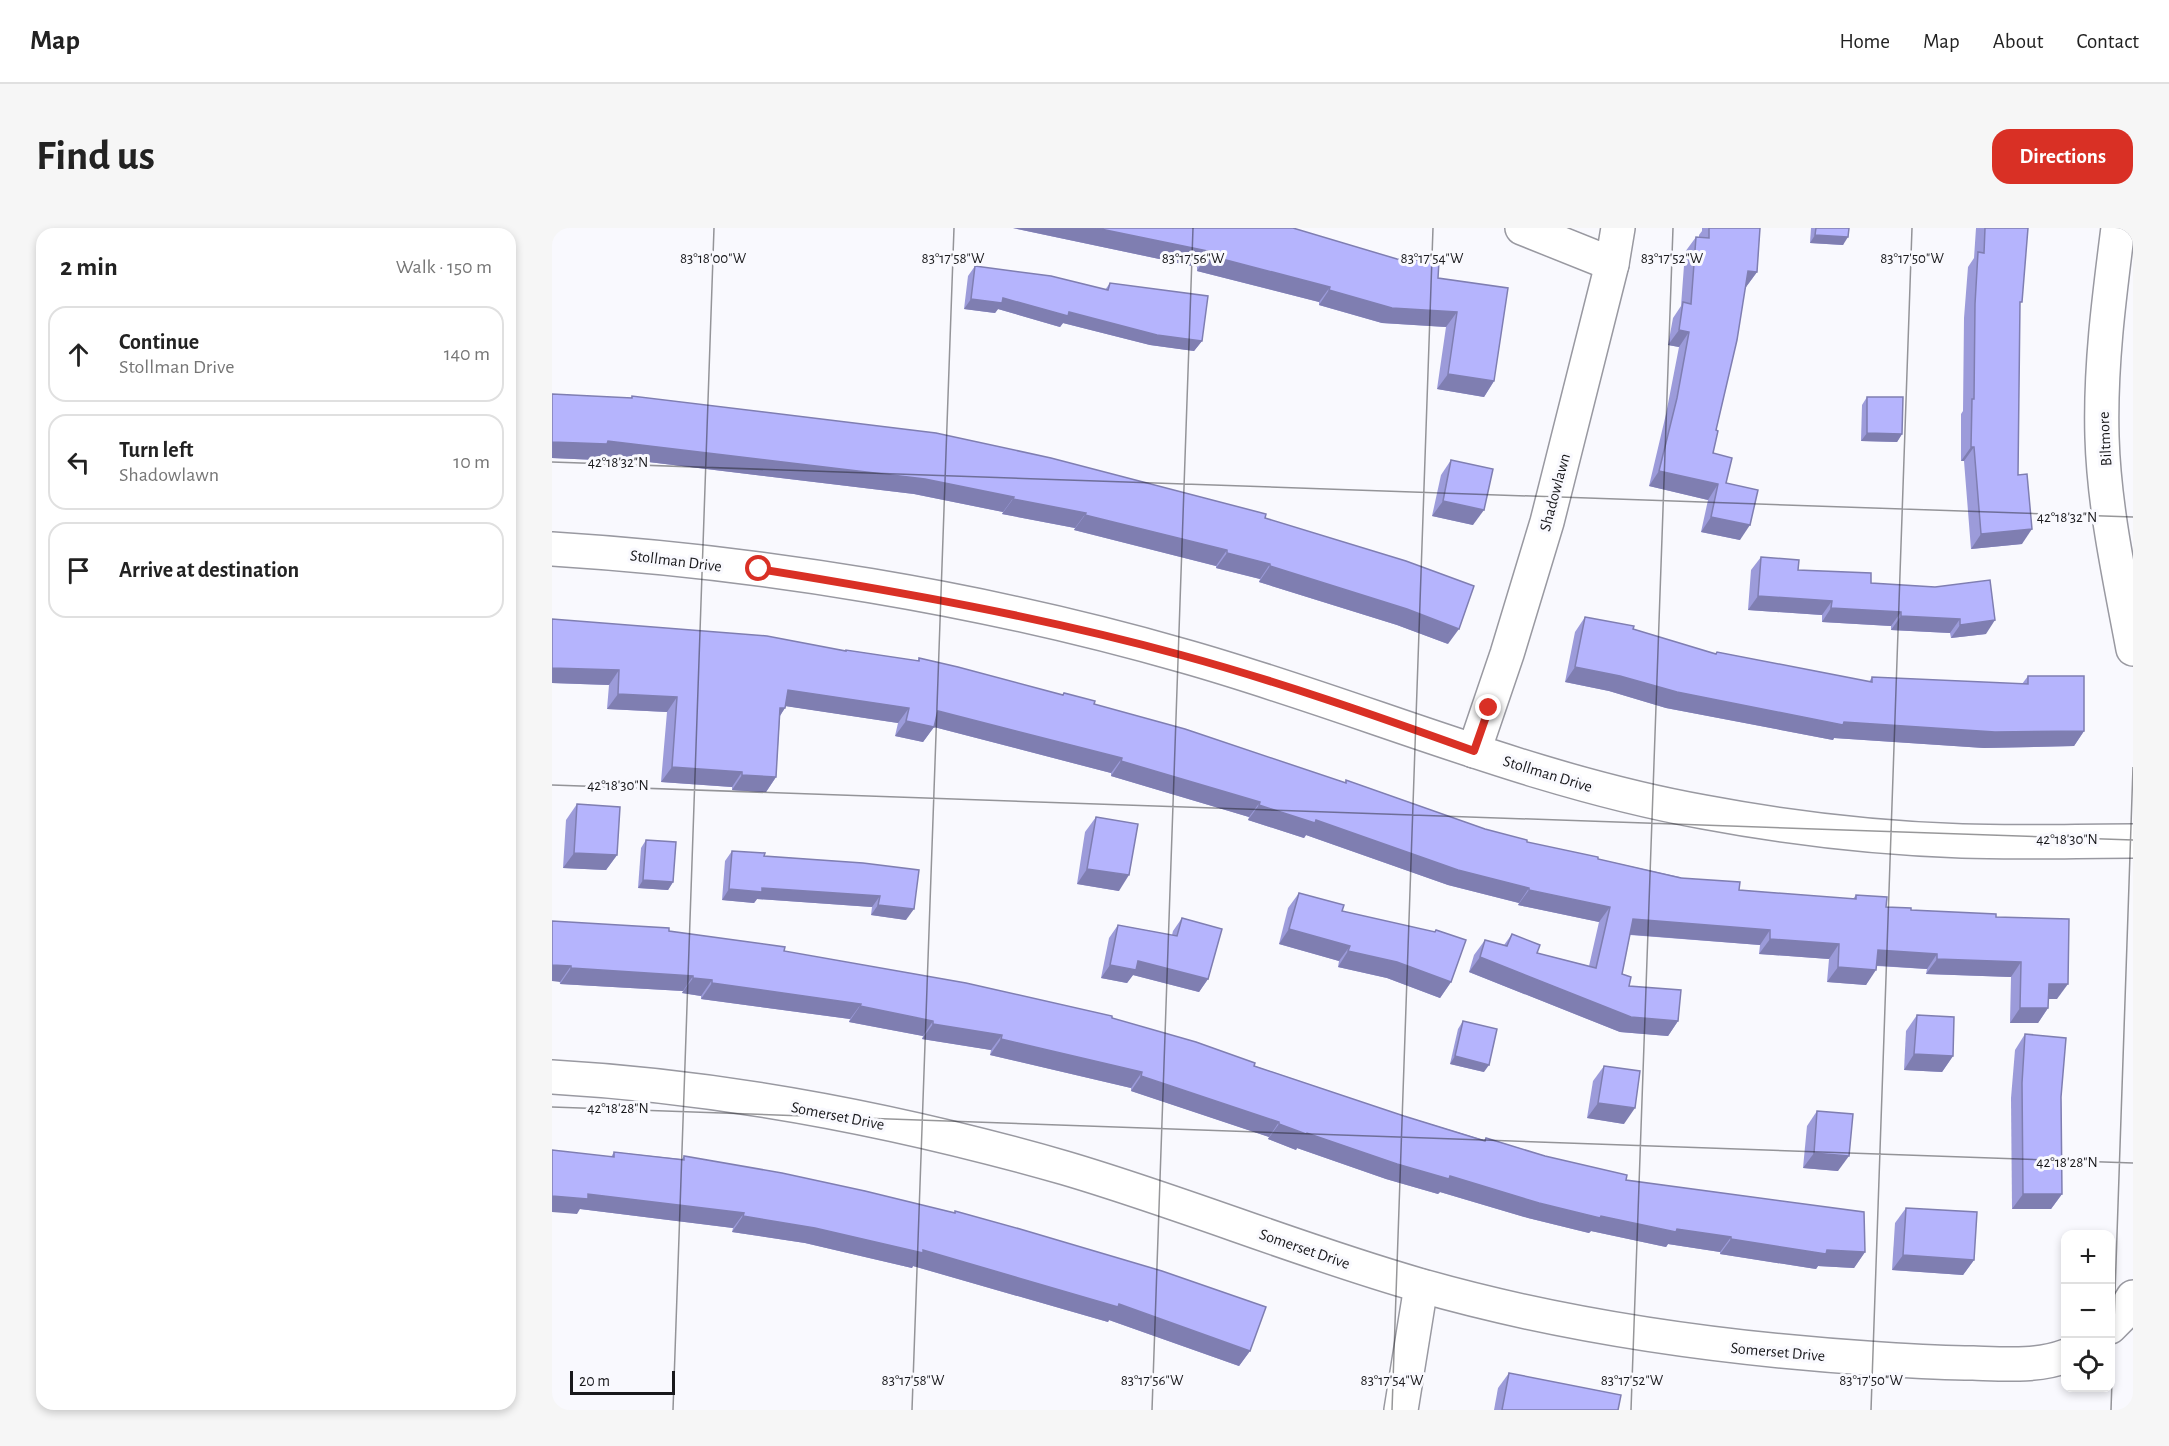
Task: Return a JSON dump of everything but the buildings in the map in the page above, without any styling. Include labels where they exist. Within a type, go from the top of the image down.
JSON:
[{"type":"street","points":[[1522,228],[1612,264]]},
{"type":"street","name":"Shadowlawn","points":[[1474,751],[1508,654],[1547,522],[1612,264],[1618,228]]},
{"type":"street","name":"Biltmore","points":[[2118,228],[2104,341],[2102,438],[2112,534],[2133,649]]},
{"type":"street","name":"Stollman Drive","points":[[552,549],[759,569],[906,592],[1050,622],[1182,655],[1311,694],[1553,777],[1702,812],[1777,825],[1878,836],[1963,841],[2133,841]]},
{"type":"street","name":"Somerset Drive","points":[[552,1077],[723,1095],[849,1116],[943,1136],[1064,1168],[1421,1286],[1576,1322],[1726,1346],[1803,1354],[1926,1362],[2006,1364],[2041,1362],[2061,1357]]},
{"type":"street","points":[[1401,1410],[1421,1286]]},
{"type":"street","points":[[2115,1323],[2133,1297]]},
{"type":"route","points":[[759,569],[906,592],[1050,622],[1182,655],[1311,694],[1474,751],[1489,708]]}]
